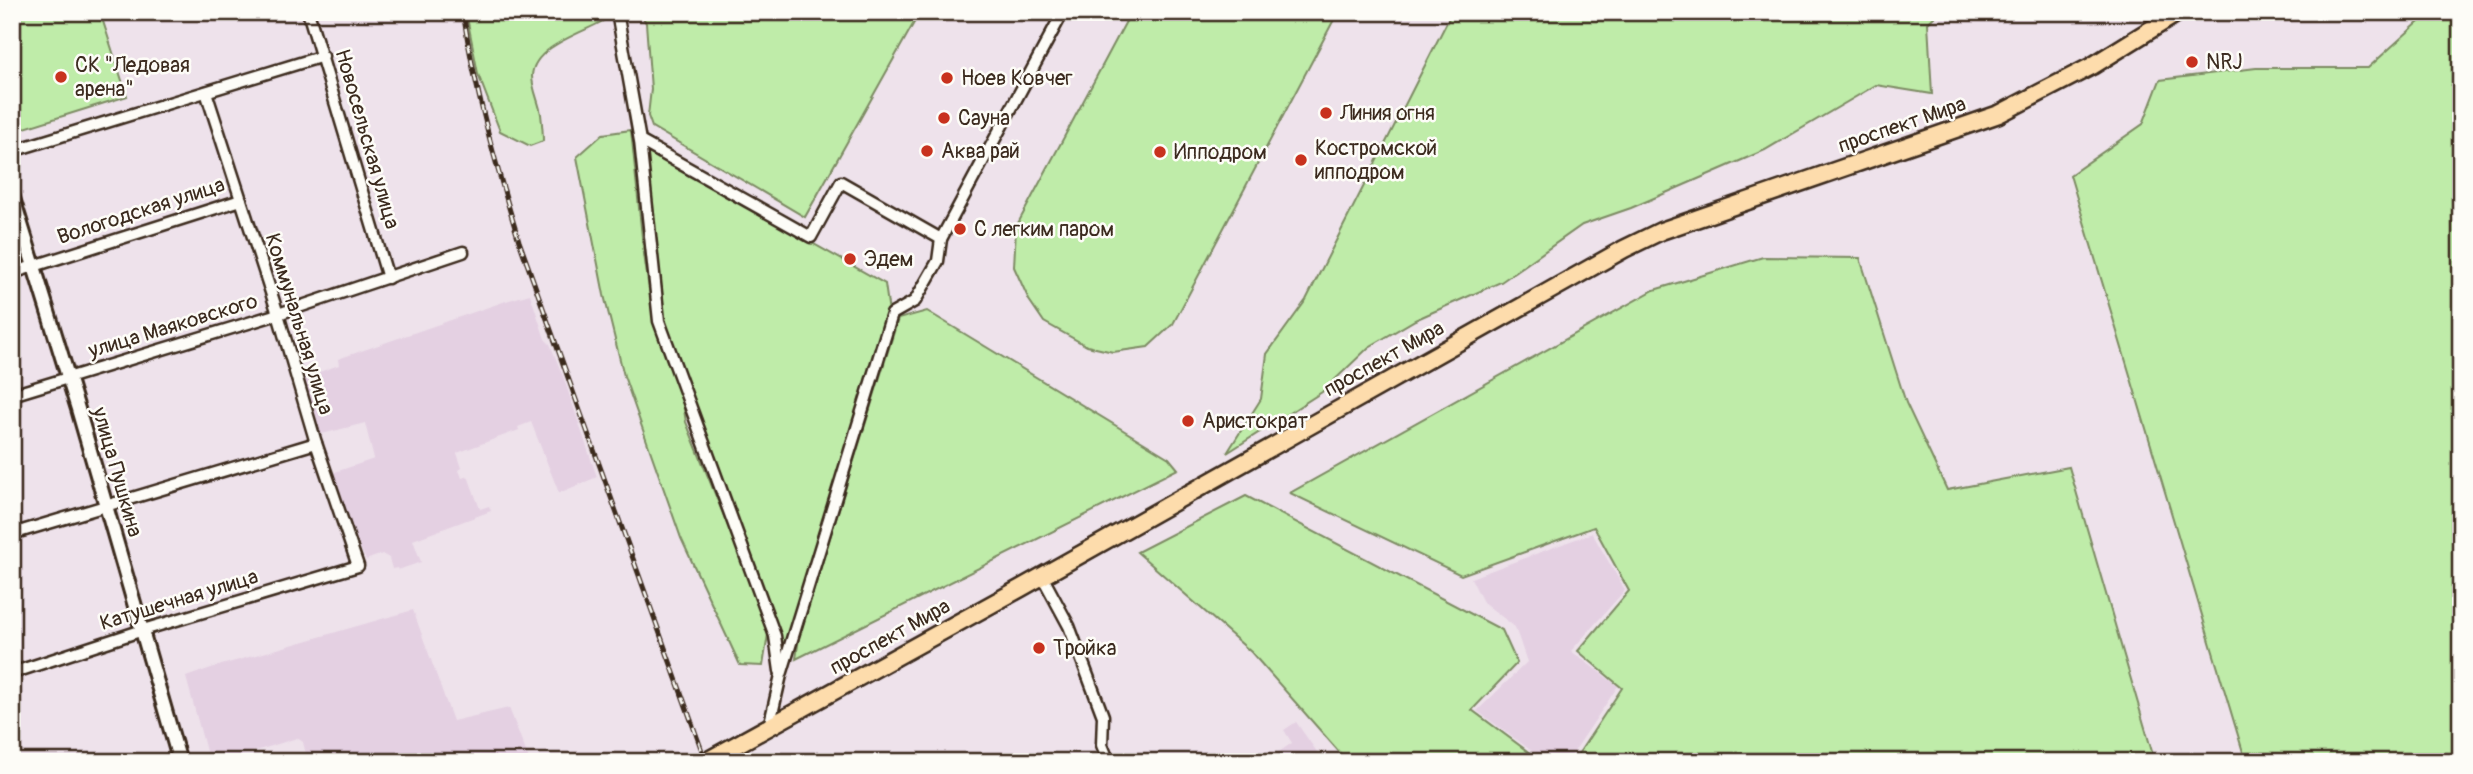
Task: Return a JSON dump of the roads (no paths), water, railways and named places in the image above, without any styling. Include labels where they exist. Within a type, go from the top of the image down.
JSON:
[{"type":"main road","name":"проспект Мира","points":[[705,762],[1623,249],[1661,230],[1999,114],[2092,66],[2179,12]]},
{"type":"street","name":"Новосельская улица","points":[[308,12],[388,278]]},
{"type":"street","points":[[617,12],[640,141],[659,321],[775,636],[781,675]]},
{"type":"street","points":[[769,728],[781,675],[892,314],[915,301],[938,261],[941,239],[1063,12]]},
{"type":"street","points":[[12,151],[323,56]]},
{"type":"street","name":"Коммунальная улица","points":[[206,92],[278,314],[316,443],[358,566]]},
{"type":"street","points":[[640,141],[811,237],[841,182],[941,239]]},
{"type":"street","name":"улица Пушкина","points":[[12,195],[107,506],[180,762]]},
{"type":"street","name":"Вологодская улица","points":[[12,273],[241,200]]},
{"type":"street","name":"улица Маяковского","points":[[12,395],[278,314],[463,252]]},
{"type":"street","points":[[12,534],[316,443]]},
{"type":"street","name":"Катушечная улица","points":[[12,673],[142,630],[358,566]]},
{"type":"street","points":[[1042,576],[1069,626],[1103,716],[1102,745],[1109,762]]},
{"type":"railway","points":[[463,12],[487,128],[519,241],[706,762]]},
{"type":"place","name":"NRJ","points":[[2192,62]]},
{"type":"place","name":"СК \"Ледовая арена\"","points":[[61,77]]},
{"type":"place","name":"Ноев Ковчег","points":[[947,78]]},
{"type":"place","name":"Линия огня","points":[[1326,113]]},
{"type":"place","name":"Сауна","points":[[944,118]]},
{"type":"place","name":"Аква рай","points":[[927,151]]},
{"type":"place","name":"Ипподром","points":[[1160,152]]},
{"type":"place","name":"Костромской ипподром","points":[[1301,160]]},
{"type":"place","name":"С легким паром","points":[[960,229]]},
{"type":"place","name":"Эдем","points":[[850,259]]},
{"type":"place","name":"Аристократ","points":[[1188,421]]},
{"type":"place","name":"Тройка","points":[[1039,648]]}]
